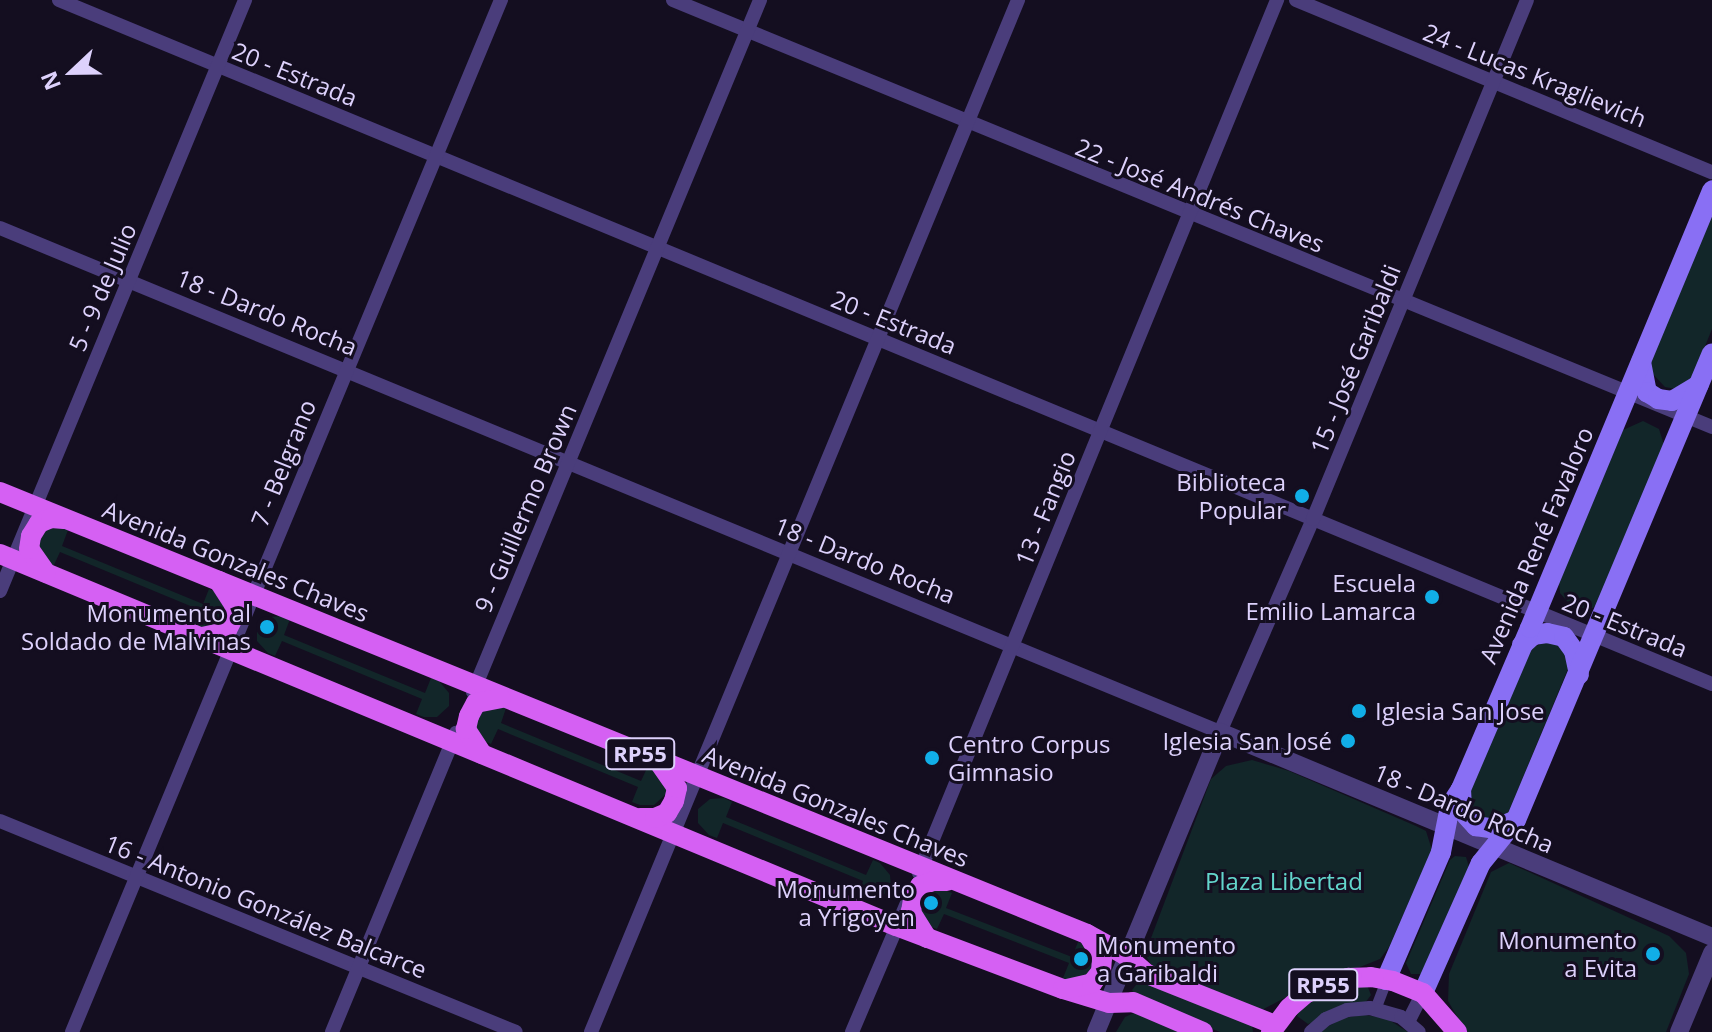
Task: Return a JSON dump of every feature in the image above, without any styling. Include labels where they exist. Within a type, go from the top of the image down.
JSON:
[{"type":"main road","name":"Avenida René Favaloro","points":[[1386,980],[1441,852],[1450,806],[1461,789],[1710,199]]},
{"type":"main road","points":[[1423,993],[1491,846],[1510,832],[1516,820],[1596,636],[1712,353]]},
{"type":"main road","points":[[1641,362],[1647,392],[1658,399],[1672,401],[1699,385]]},
{"type":"main road","name":"Avenida Gonzales Chaves","points":[[0,492],[1087,934],[1125,955],[1147,974],[1279,1030]]},
{"type":"main road","points":[[46,574],[29,549],[31,536],[39,523],[51,518],[68,520]]},
{"type":"main road","name":"RP55","points":[[6,557],[896,926],[1063,989],[1109,1003],[1133,1002],[1203,1032]]},
{"type":"main road","points":[[198,636],[213,637],[226,632],[233,618],[235,606],[219,581]]},
{"type":"main road","points":[[1522,645],[1533,635],[1547,633],[1564,637],[1574,651],[1579,674]]},
{"type":"main road","points":[[482,754],[466,729],[469,716],[476,703],[489,698],[505,699]]},
{"type":"main road","points":[[636,818],[655,818],[667,813],[674,801],[677,788],[659,762]]},
{"type":"main road","points":[[1461,789],[1462,811],[1476,826],[1495,829],[1516,820]]},
{"type":"main road","points":[[927,938],[911,912],[913,899],[920,886],[933,881],[951,881]]},
{"type":"main road","points":[[1063,989],[1092,983],[1101,972],[1102,958],[1087,934]]},
{"type":"main road","name":"RP55","points":[[1279,1030],[1306,993],[1348,978],[1386,980],[1423,993],[1457,1032]]},
{"type":"street","name":"20 - Estrada","points":[[59,0],[1712,684]]},
{"type":"street","name":"5 - 9 de Julio","points":[[0,591],[6,557],[35,507],[245,0]]},
{"type":"street","name":"7 - Belgrano","points":[[72,1032],[501,0]]},
{"type":"street","name":"22 - José Andrés Chaves","points":[[673,0],[1712,427]]},
{"type":"street","name":"9 - Guillermo Brown","points":[[332,1032],[760,0]]},
{"type":"street","points":[[591,1032],[1018,0]]},
{"type":"street","name":"13 - Fangio","points":[[852,1032],[1277,0]]},
{"type":"street","name":"24 - Lucas Kraglievich","points":[[1296,0],[1712,172]]},
{"type":"street","name":"15 - José Garibaldi","points":[[1220,732],[1313,519],[1527,0]]},
{"type":"street","name":"18 - Dardo Rocha","points":[[0,228],[1712,937]]},
{"type":"street","points":[[1096,1032],[1125,955],[1220,732]]},
{"type":"street","name":"16 - Antonio González Balcarce","points":[[0,821],[516,1032]]},
{"type":"street","points":[[1679,1032],[1712,953]]},
{"type":"street","name":"Avenida René Favaloro","points":[[1375,1009],[1386,980]]},
{"type":"street","points":[[1311,1032],[1326,1019],[1347,1010],[1375,1009],[1414,1027],[1423,993]]},
{"type":"green space","points":[[1712,214],[1712,329],[1692,378],[1676,389],[1665,387],[1651,372],[1651,361]]},
{"type":"green space","points":[[1643,421],[1659,429],[1664,445],[1601,599],[1593,608],[1573,608],[1560,593],[1559,582],[1623,430]]},
{"type":"green space","points":[[47,528],[68,530],[62,546],[203,604],[209,589],[217,592],[227,604],[223,623],[209,629],[194,625],[200,610],[60,552],[53,567],[46,564],[35,538]]},
{"type":"green space","points":[[269,617],[290,619],[284,635],[425,693],[431,678],[439,681],[449,693],[449,706],[437,717],[424,717],[416,714],[422,699],[282,641],[275,656],[268,653],[257,641],[257,627]]},
{"type":"green space","points":[[1549,641],[1565,649],[1570,664],[1506,818],[1487,822],[1472,813],[1466,798],[1528,649]]},
{"type":"green space","points":[[485,705],[506,708],[501,723],[641,781],[648,766],[655,769],[667,789],[666,794],[654,805],[640,805],[632,802],[638,787],[498,729],[491,744],[484,741],[477,735],[473,715]]},
{"type":"green space","name":"Plaza Libertad","points":[[1252,760],[1289,771],[1426,831],[1432,850],[1389,947],[1380,959],[1290,995],[1260,1011],[1154,969],[1145,954],[1211,779],[1226,766]]},
{"type":"green space","points":[[724,798],[732,802],[726,817],[866,875],[873,860],[880,863],[890,875],[891,888],[879,899],[866,899],[858,896],[863,881],[723,823],[717,838],[709,835],[698,823],[698,809],[710,799]]},
{"type":"green space","name":"Plaza Libertad","points":[[1455,856],[1466,857],[1469,867],[1421,974],[1411,974],[1406,963],[1450,860]]},
{"type":"green space","points":[[1509,863],[1669,936],[1686,953],[1689,974],[1666,1032],[1466,1032],[1448,1001],[1449,974],[1491,872]]},
{"type":"green space","points":[[931,891],[952,893],[946,908],[1072,957],[1078,942],[1086,945],[1097,970],[1071,981],[1063,978],[1069,963],[944,914],[937,929],[929,926],[923,921],[919,900]]},
{"type":"green space","points":[[1140,980],[1252,1025],[1253,1032],[1220,1032],[1137,999],[1132,990]]},
{"type":"green space","points":[[1367,985],[1371,995],[1365,1003],[1308,1024],[1297,1016],[1298,1010],[1331,989]]},
{"type":"green space","points":[[1134,1013],[1186,1032],[1116,1032],[1125,1017]]},
{"type":"green space","points":[[1364,1015],[1386,1018],[1408,1032],[1319,1032],[1342,1018]]},
{"type":"place","name":"Biblioteca Popular","points":[[1302,496]]},
{"type":"place","name":"Escuela Emilio Lamarca","points":[[1432,597]]},
{"type":"place","name":"Monumento al Soldado de Malvinas","points":[[267,627]]},
{"type":"place","name":"Iglesia San Jose","points":[[1359,711]]},
{"type":"place","name":"Iglesia San José","points":[[1348,741]]},
{"type":"place","name":"Centro Corpus Gimnasio","points":[[932,758]]},
{"type":"place","name":"Monumento a Yrigoyen","points":[[931,903]]},
{"type":"place","name":"Monumento a Evita","points":[[1653,954]]},
{"type":"place","name":"Monumento a Garibaldi","points":[[1081,959]]}]
